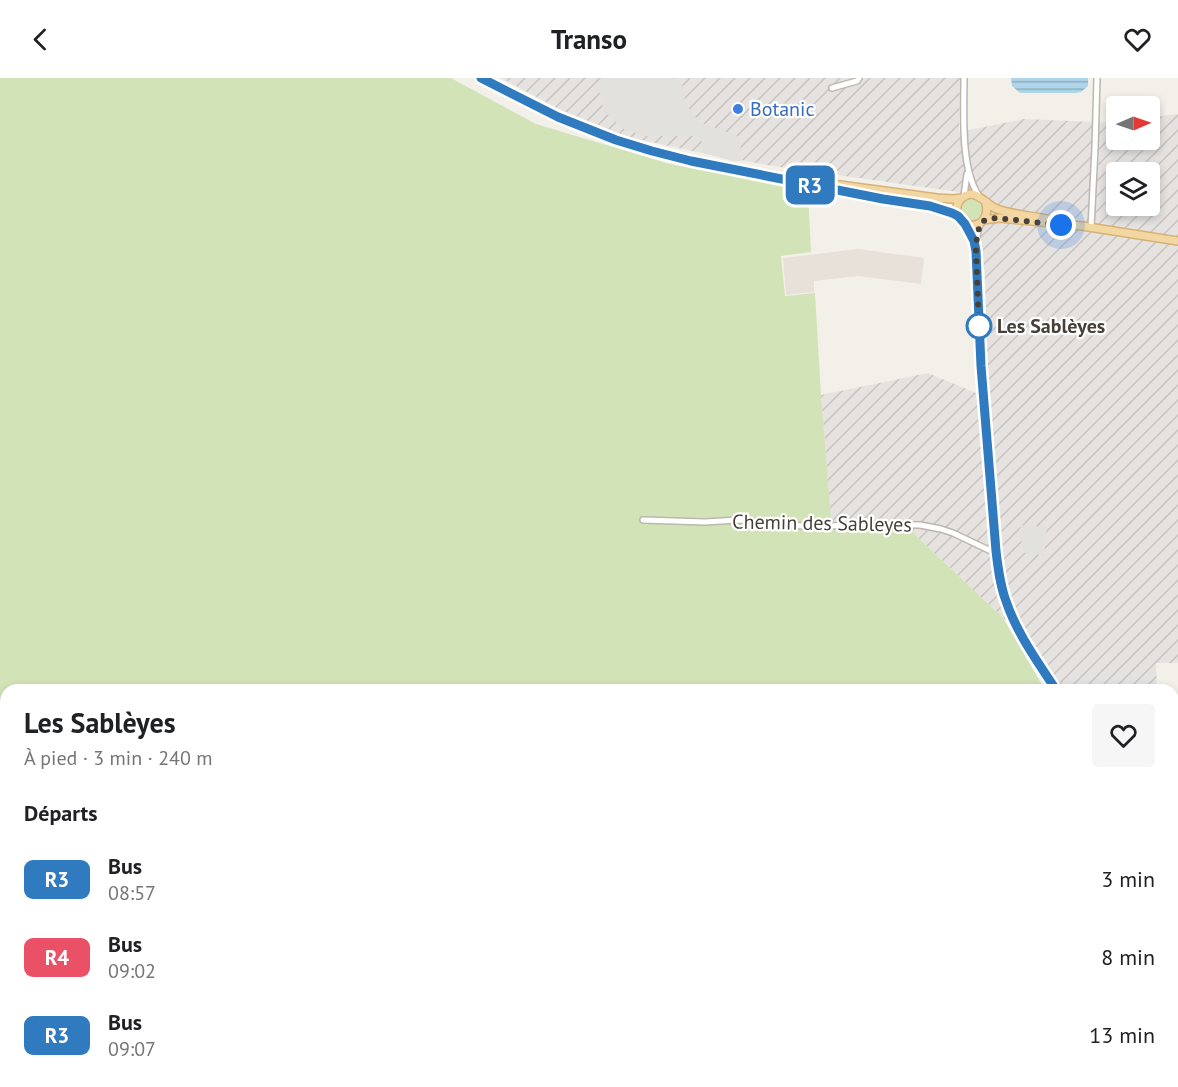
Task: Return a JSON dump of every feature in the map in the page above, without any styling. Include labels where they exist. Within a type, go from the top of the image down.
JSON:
[{"type":"main road","points":[[481,78],[558,117],[616,140],[691,161],[937,208],[958,216],[965,224],[975,225],[982,221],[1000,218],[1082,226]]},
{"type":"main road","points":[[774,177],[937,198],[953,199],[972,194],[979,196],[986,204],[1001,210],[1178,242]]},
{"type":"main road","points":[[958,216],[957,206],[963,197]]},
{"type":"main road","points":[[982,221],[987,213],[986,204]]},
{"type":"street","points":[[832,88],[857,81],[859,78]]},
{"type":"street","points":[[964,78],[968,166],[971,180],[979,196]]},
{"type":"street","points":[[1092,228],[1097,78]]},
{"type":"street","points":[[963,197],[967,184],[968,166]]},
{"type":"street","points":[[982,221],[977,235],[976,251],[981,366],[996,551],[1002,589],[1009,610],[1025,642],[1052,684]]},
{"type":"street","points":[[965,224],[974,241],[976,251]]},
{"type":"street","name":"Chemin des Sableyes","points":[[643,520],[705,522],[738,520],[814,527],[862,524],[920,525],[953,533],[993,552],[996,551]]},
{"type":"shaded area","points":[[501,78],[960,78],[959,132],[1024,119],[1106,123],[1106,150],[1160,150],[1160,116],[1178,114],[1178,663],[1156,663],[1157,684],[1058,684],[1044,660],[908,528],[832,531],[821,395],[928,373],[988,398],[985,271],[959,192],[773,166],[628,137],[559,109]]},
{"type":"shaded area","points":[[601,78],[674,78],[682,84],[686,104],[699,122],[740,137],[741,161],[703,153],[701,138],[694,136],[644,136],[621,128],[612,117],[604,113],[599,90]]},
{"type":"shaded area","points":[[858,249],[924,258],[921,284],[858,276],[814,281],[814,292],[786,295],[783,258]]},
{"type":"shaded area","points":[[1021,525],[1047,527],[1044,555],[1024,553],[1019,532]]},
{"type":"green space","points":[[0,78],[451,78],[536,124],[670,164],[808,192],[811,252],[781,256],[785,296],[815,293],[832,530],[908,528],[1003,618],[1042,684],[0,684]]},
{"type":"green space","points":[[970,199],[978,201],[982,208],[980,216],[973,220],[972,218],[967,219],[961,211],[963,203]]},
{"type":"water","points":[[1011,78],[1088,78],[1088,86],[1076,93],[1020,93],[1012,86]]},
{"type":"bus line","name":"R3","points":[[481,78],[558,117],[616,140],[652,151],[691,161],[937,208],[958,216],[970,232],[976,251],[981,366],[1000,578],[1015,624],[1052,684]]},
{"type":"place","name":"Botanic","points":[[738,109]]},
{"type":"place","name":"Les Sablèyes","points":[[979,326]]},
{"type":"route","points":[[979,326],[976,251],[981,222],[997,218],[1061,225]]}]
